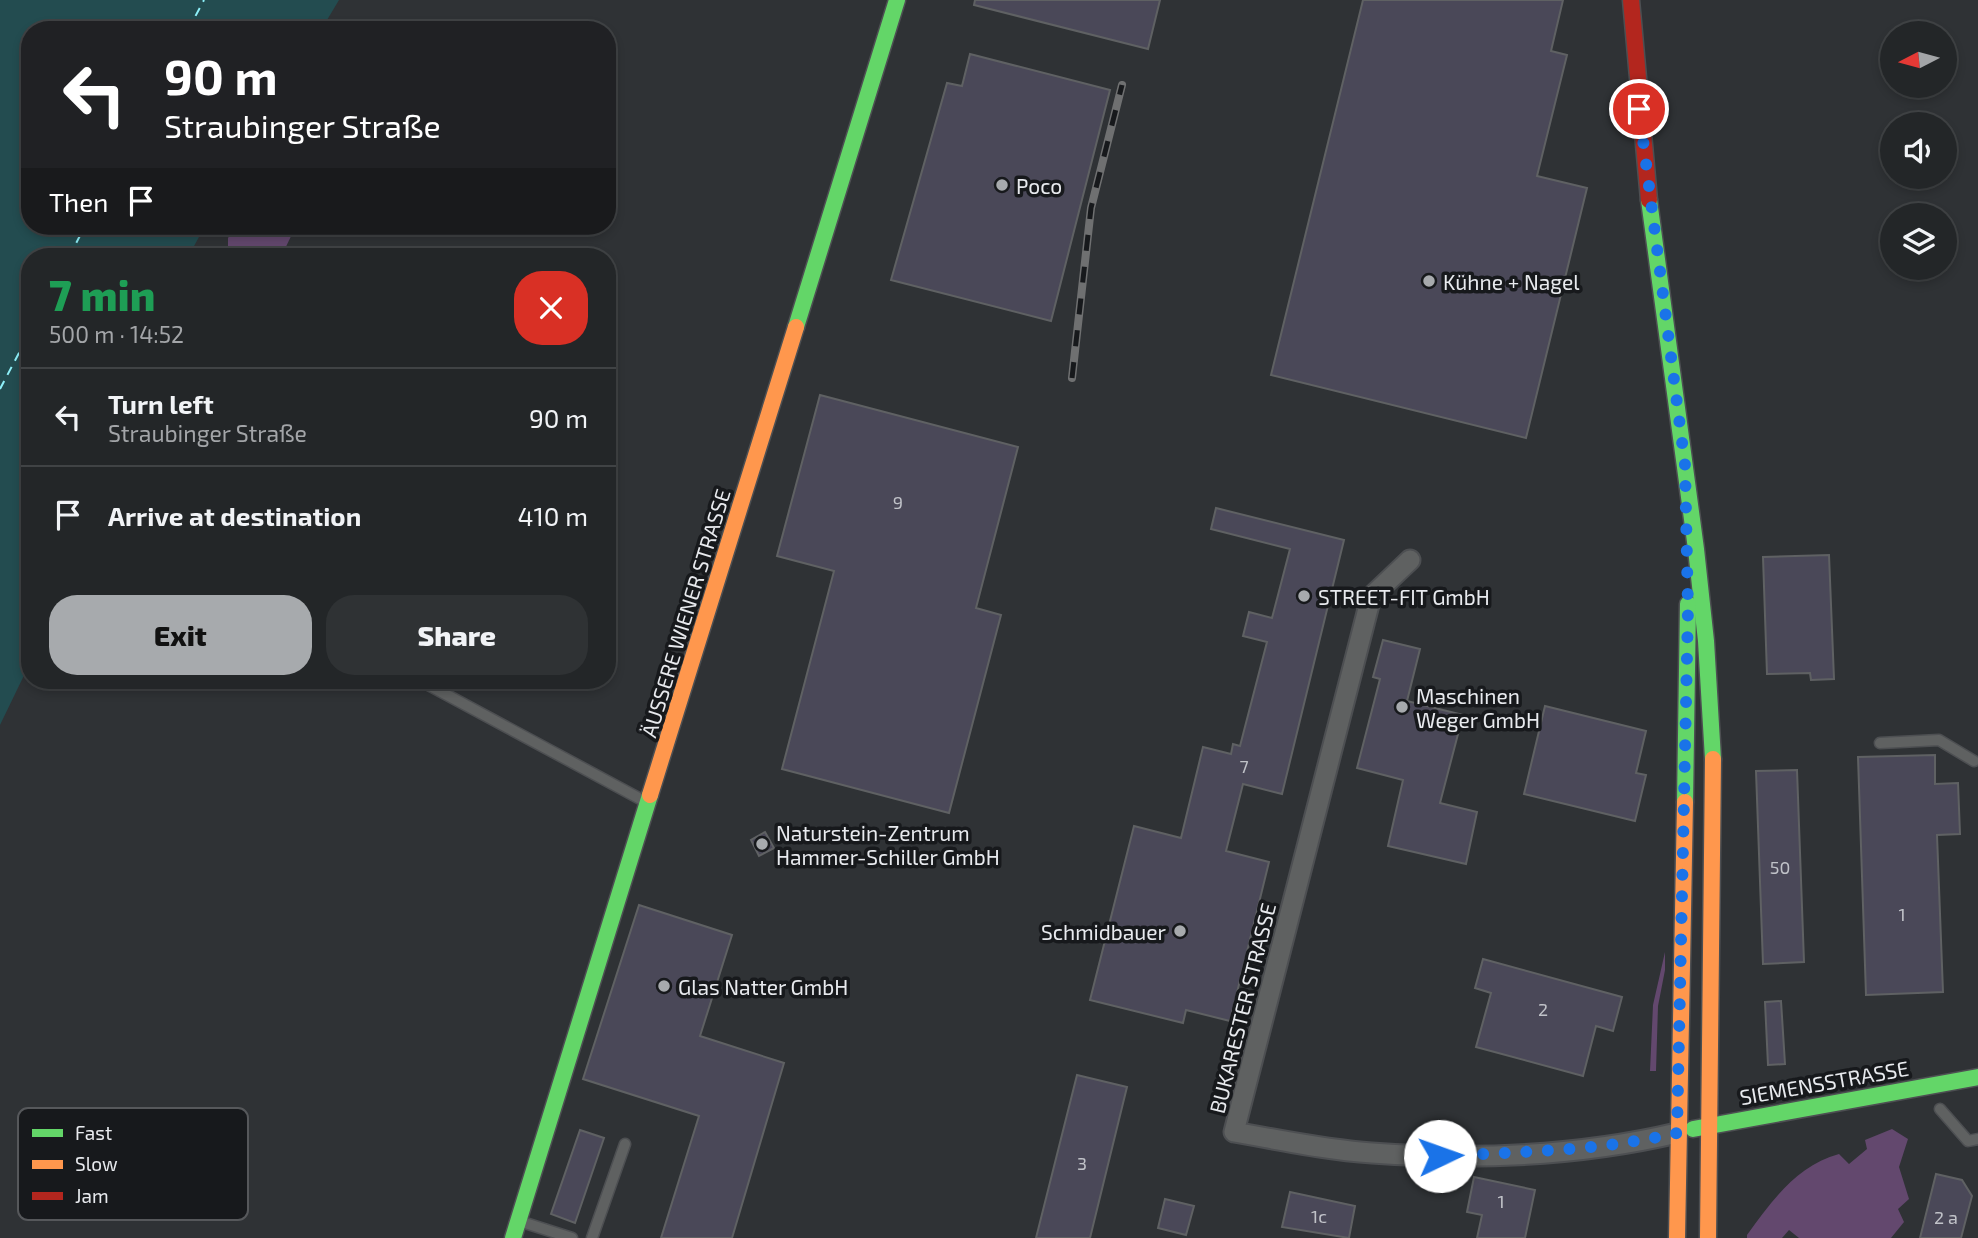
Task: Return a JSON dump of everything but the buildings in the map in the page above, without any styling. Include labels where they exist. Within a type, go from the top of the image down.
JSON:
[{"type":"main road","name":"ÄUSSERE WIENER STRASSE","points":[[513,1238],[897,0]]},
{"type":"main road","points":[[1631,0],[1646,181],[1703,592],[1713,733],[1708,1238]]},
{"type":"main road","points":[[1677,1238],[1688,608],[1685,465]]},
{"type":"main road","name":"SIEMENSSTRASSE","points":[[1677,1133],[1978,1077]]},
{"type":"street","name":"BUKARESTER STRASSE","points":[[1410,560],[1371,597],[1234,1132],[1370,1153],[1440,1156],[1559,1150],[1640,1142],[1677,1133]]},
{"type":"lane","points":[[436,689],[648,803]]},
{"type":"lane","points":[[1880,743],[1940,740],[1975,761]]},
{"type":"lane","points":[[1940,1109],[1968,1141],[1978,1139]]},
{"type":"lane","points":[[592,1238],[625,1144]]},
{"type":"lane","points":[[518,1221],[572,1238]]},
{"type":"shaded area","points":[[230,235],[292,235],[285,248],[228,248]]},
{"type":"shaded area","points":[[1665,952],[1665,970],[1658,1006],[1656,1071],[1650,1071],[1653,1005]]},
{"type":"shaded area","points":[[1892,1129],[1908,1139],[1899,1167],[1909,1199],[1898,1209],[1904,1222],[1891,1238],[1799,1238],[1789,1230],[1782,1238],[1747,1238],[1766,1210],[1798,1176],[1810,1167],[1839,1154],[1849,1164],[1867,1149],[1865,1140]]},
{"type":"water","points":[[0,0],[339,0],[326,21],[21,21],[21,235],[200,235],[193,248],[21,248],[21,682],[0,725]]},
{"type":"ferry route","points":[[193,21],[204,0]]},
{"type":"ferry route","points":[[74,248],[80,235]]},
{"type":"ferry route","points":[[0,389],[21,349]]},
{"type":"railway","points":[[1072,378],[1091,208],[1122,85]]},
{"type":"traffic: fast","points":[[796,327],[897,0]]},
{"type":"traffic: fast","points":[[1649,200],[1696,549],[1706,641],[1713,759]]},
{"type":"traffic: fast","points":[[1685,802],[1688,604]]},
{"type":"traffic: fast","points":[[513,1238],[650,795]]},
{"type":"traffic: fast","points":[[1693,1129],[1978,1077]]},
{"type":"traffic: slow","points":[[650,795],[796,327]]},
{"type":"traffic: slow","points":[[1708,1238],[1713,759]]},
{"type":"traffic: slow","points":[[1677,1238],[1685,802]]},
{"type":"traffic: jam","points":[[1631,0],[1649,200]]},
{"type":"place","name":"Poco","points":[[1002,185]]},
{"type":"place","name":"Kühne + Nagel","points":[[1429,281]]},
{"type":"place","name":"STREET-FIT GmbH","points":[[1304,596]]},
{"type":"place","name":"Maschinen Weger GmbH","points":[[1402,707]]},
{"type":"place","name":"Naturstein-Zentrum Hammer-Schiller GmbH","points":[[762,844]]},
{"type":"place","name":"Schmidbauer","points":[[1180,931]]},
{"type":"place","name":"Glas Natter GmbH","points":[[664,986]]},
{"type":"route","points":[[1440,1156],[1559,1150],[1640,1142],[1677,1133],[1688,608],[1685,465],[1646,181],[1639,109]]}]
